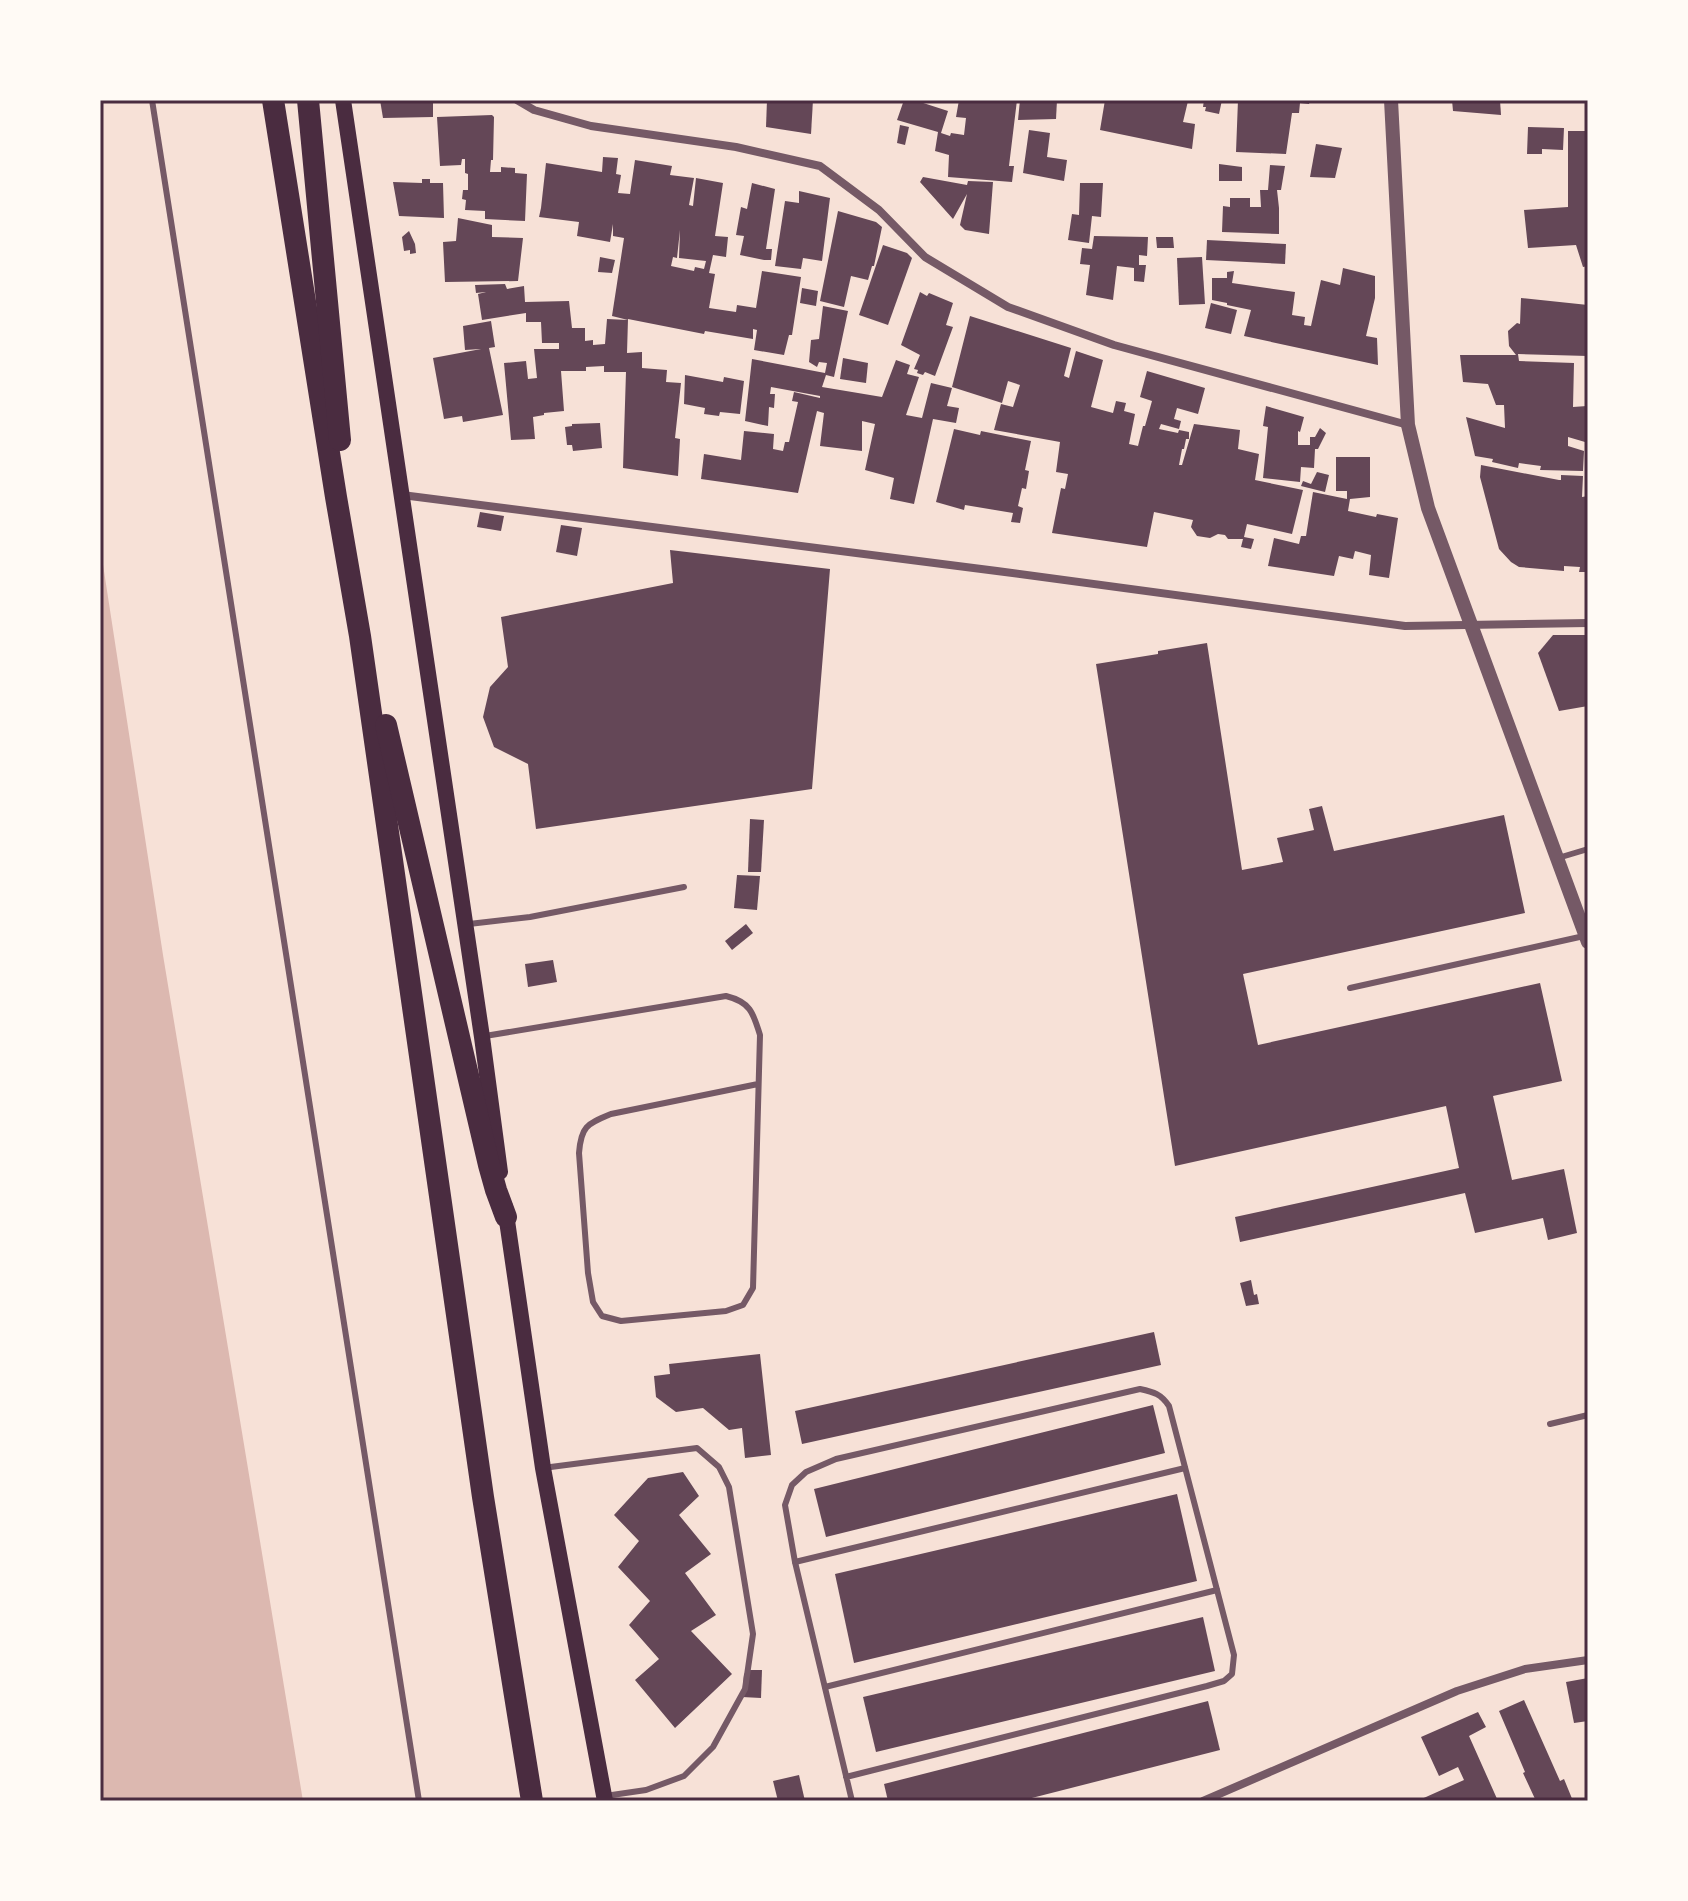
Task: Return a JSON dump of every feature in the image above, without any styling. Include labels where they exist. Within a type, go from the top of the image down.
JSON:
[{"type":"highway","points":[[273,100],[360,636],[483,1497],[532,1801]]},
{"type":"highway","points":[[308,100],[340,437],[336,497]]},
{"type":"highway","points":[[360,636],[382,710],[489,1165],[506,1217]]},
{"type":"main road","points":[[343,100],[543,1468],[604,1798]]},
{"type":"street","points":[[517,100],[534,110],[591,126],[736,147],[820,166],[879,210],[925,257],[1008,307],[1114,345],[1408,425]]},
{"type":"street","points":[[1391,100],[1408,425],[1428,508],[1587,939]]},
{"type":"street","points":[[402,495],[1405,626],[1588,623]]},
{"type":"street","points":[[1203,1801],[1457,1691],[1525,1669],[1588,1660]]},
{"type":"lane","points":[[152,100],[419,1801]]},
{"type":"lane","points":[[1558,858],[1588,849]]},
{"type":"lane","points":[[465,925],[530,917],[684,887]]},
{"type":"lane","points":[[1350,988],[1587,939]]},
{"type":"lane","points":[[482,1037],[726,996],[742,1000],[753,1015],[760,1035],[753,1288],[743,1305],[726,1311],[621,1321],[602,1316],[593,1302],[588,1273],[580,1135],[590,1123],[611,1114],[758,1084]]},
{"type":"lane","points":[[846,1777],[1224,1681],[1232,1674],[1234,1655],[1169,1406],[1156,1392],[1140,1389],[836,1459],[806,1472],[792,1485],[785,1505],[795,1562],[846,1777],[852,1801]]},
{"type":"lane","points":[[1550,1424],[1588,1415]]},
{"type":"lane","points":[[543,1468],[697,1448],[719,1467],[729,1487],[753,1634],[745,1689],[713,1747],[684,1776],[646,1790],[604,1798]]},
{"type":"lane","points":[[795,1562],[1185,1468]]},
{"type":"lane","points":[[825,1687],[1217,1590]]},
{"type":"shaded area","points":[[100,545],[163,955],[303,1801],[100,1801]]},
{"type":"building","points":[[380,100],[433,100],[433,117],[383,118]]},
{"type":"building","points":[[767,100],[813,100],[811,134],[766,127]]},
{"type":"building","points":[[904,100],[914,100],[948,111],[941,133],[950,136],[951,133],[964,135],[966,118],[956,117],[959,100],[1017,100],[1009,166],[1014,166],[1012,182],[948,177],[949,155],[935,151],[938,132],[897,120]]},
{"type":"building","points":[[1020,100],[1057,100],[1056,119],[1018,120]]},
{"type":"building","points":[[1105,100],[1188,101],[1183,122],[1195,124],[1192,149],[1100,130]]},
{"type":"building","points":[[1204,100],[1222,100],[1219,114],[1205,111]]},
{"type":"building","points":[[1238,100],[1310,100],[1309,104],[1300,103],[1299,113],[1292,113],[1286,154],[1236,152]]},
{"type":"building","points":[[1452,100],[1500,100],[1501,115],[1453,111]]},
{"type":"building","points":[[492,115],[493,160],[490,172],[501,172],[501,167],[515,168],[515,173],[527,174],[525,221],[485,219],[485,211],[465,210],[466,200],[462,199],[463,190],[468,190],[468,174],[465,173],[465,159],[462,159],[461,165],[440,166],[437,117]]},
{"type":"building","points":[[900,125],[909,127],[905,145],[897,143]]},
{"type":"building","points":[[1528,127],[1564,128],[1563,150],[1542,149],[1542,154],[1527,154]]},
{"type":"building","points":[[1029,130],[1050,133],[1047,157],[1067,160],[1064,181],[1023,173]]},
{"type":"building","points":[[1568,131],[1588,131],[1588,266],[1583,267],[1576,245],[1528,248],[1524,210],[1568,207]]},
{"type":"building","points":[[1316,144],[1342,148],[1335,178],[1310,177]]},
{"type":"building","points":[[603,157],[618,158],[616,174],[621,175],[618,193],[630,194],[635,160],[672,166],[670,175],[694,178],[689,205],[693,206],[696,178],[723,183],[715,236],[728,237],[726,257],[713,255],[709,273],[715,274],[709,308],[736,312],[737,305],[756,308],[762,271],[801,277],[792,335],[789,335],[784,355],[754,350],[757,330],[753,329],[753,339],[705,331],[704,334],[612,316],[624,238],[613,236],[613,224],[610,242],[577,236],[579,222],[539,217],[546,163],[602,172]],"holes":[[[680,230],[679,258],[706,261],[704,269],[695,267],[694,271],[671,266],[673,257],[677,258]]]},
{"type":"building","points":[[1219,164],[1242,167],[1242,181],[1219,181]]},
{"type":"building","points":[[1270,165],[1285,166],[1281,190],[1277,190],[1279,234],[1222,232],[1223,206],[1230,207],[1230,198],[1250,198],[1250,207],[1261,207],[1260,190],[1268,190]]},
{"type":"building","points":[[923,177],[967,185],[968,181],[993,182],[989,234],[965,230],[960,225],[967,194],[953,219],[920,182]]},
{"type":"building","points":[[422,179],[430,179],[430,183],[443,183],[444,218],[399,216],[393,182],[422,183]]},
{"type":"building","points":[[752,183],[775,189],[766,249],[772,249],[771,260],[740,255],[744,236],[736,235],[741,207],[747,209]]},
{"type":"building","points":[[1080,183],[1103,183],[1101,217],[1092,216],[1089,243],[1068,240],[1072,214],[1079,215]]},
{"type":"building","points":[[799,191],[830,198],[822,261],[803,258],[801,269],[775,266],[785,201],[799,203]]},
{"type":"building","points":[[838,211],[876,222],[882,227],[868,280],[851,276],[844,307],[820,301]]},
{"type":"building","points":[[458,218],[492,225],[492,237],[523,238],[518,281],[445,282],[443,242],[456,241]]},
{"type":"building","points":[[409,231],[416,253],[404,251],[402,237]]},
{"type":"building","points":[[1094,236],[1148,237],[1147,256],[1139,255],[1139,265],[1146,265],[1144,282],[1134,281],[1134,268],[1117,266],[1113,300],[1086,295],[1090,265],[1080,264],[1082,248],[1092,249]]},
{"type":"building","points":[[1156,237],[1173,237],[1174,248],[1157,248]]},
{"type":"building","points":[[1207,240],[1286,244],[1285,264],[1206,260]]},
{"type":"building","points":[[883,245],[907,253],[912,258],[888,325],[859,315]]},
{"type":"building","points":[[600,257],[615,260],[612,273],[598,272]]},
{"type":"building","points":[[1202,257],[1205,304],[1179,305],[1177,258]]},
{"type":"building","points":[[1343,268],[1375,276],[1375,298],[1366,336],[1377,338],[1378,365],[1244,336],[1251,310],[1212,300],[1212,278],[1227,278],[1227,272],[1234,271],[1232,283],[1295,292],[1292,315],[1305,317],[1304,325],[1311,326],[1321,280],[1340,285]]},
{"type":"building","points":[[505,284],[507,289],[524,286],[525,302],[569,301],[572,328],[585,328],[585,341],[593,340],[593,345],[605,344],[607,319],[628,320],[627,353],[642,352],[642,368],[667,370],[666,382],[681,383],[675,438],[680,439],[678,476],[623,468],[626,372],[604,372],[604,366],[586,367],[586,371],[561,371],[564,411],[533,417],[535,439],[511,440],[504,363],[526,361],[528,379],[537,378],[534,349],[559,349],[559,343],[542,343],[541,322],[526,322],[526,313],[482,320],[478,294],[486,292],[476,293],[475,285]]},
{"type":"building","points":[[802,288],[818,291],[816,306],[800,303]]},
{"type":"building","points":[[920,292],[953,303],[946,325],[953,327],[935,376],[917,373],[918,370],[914,369],[920,355],[901,345]]},
{"type":"building","points":[[1521,298],[1588,305],[1588,356],[1518,354],[1519,361],[1574,363],[1573,407],[1587,406],[1585,442],[1568,437],[1568,446],[1584,451],[1583,471],[1540,470],[1541,466],[1519,463],[1518,468],[1475,456],[1466,417],[1505,428],[1504,405],[1496,405],[1488,384],[1463,382],[1460,355],[1516,355],[1509,346],[1508,331],[1520,324]]},
{"type":"building","points":[[1211,303],[1237,310],[1231,334],[1205,328]]},
{"type":"building","points":[[823,306],[848,311],[834,377],[826,375],[822,387],[882,397],[896,360],[910,365],[907,374],[919,377],[906,415],[922,418],[931,383],[952,388],[947,406],[959,408],[956,423],[933,419],[914,504],[890,499],[894,478],[865,470],[875,424],[862,421],[862,451],[820,446],[824,413],[817,411],[798,493],[701,479],[704,454],[741,460],[744,431],[774,434],[773,449],[783,451],[785,442],[789,442],[798,402],[792,401],[794,392],[820,396],[771,387],[770,394],[775,394],[774,408],[769,407],[768,426],[745,421],[752,359],[825,373],[827,363],[819,362],[817,367],[809,362],[811,340],[819,339]]},
{"type":"building","points":[[970,316],[1071,348],[1064,376],[1069,378],[1076,351],[1103,360],[1091,407],[1113,413],[1116,401],[1126,403],[1124,411],[1135,414],[1129,444],[1138,446],[1152,401],[1140,397],[1147,371],[1205,388],[1198,414],[1177,408],[1174,419],[1181,421],[1179,429],[1161,424],[1159,429],[1189,432],[1179,465],[1182,465],[1194,424],[1240,430],[1238,449],[1259,454],[1255,480],[1303,490],[1292,534],[1247,524],[1244,537],[1254,539],[1251,549],[1241,547],[1243,539],[1228,539],[1218,534],[1210,538],[1197,536],[1191,527],[1193,520],[1154,512],[1147,547],[1052,533],[1061,488],[1065,489],[1068,474],[1056,472],[1060,442],[994,430],[1001,404],[1013,407],[1020,385],[1008,381],[1002,403],[952,387]]},
{"type":"building","points":[[491,321],[495,347],[489,348],[503,415],[463,422],[462,416],[444,419],[433,358],[481,349],[465,350],[463,326]]},
{"type":"building","points":[[843,358],[868,363],[866,383],[840,379]]},
{"type":"building","points":[[685,375],[723,382],[724,377],[744,381],[740,414],[704,414],[705,408],[684,404]]},
{"type":"building","points":[[1266,406],[1304,417],[1298,431],[1298,445],[1310,445],[1310,437],[1315,437],[1320,428],[1326,433],[1318,449],[1315,449],[1314,468],[1301,467],[1300,482],[1263,478],[1268,427],[1263,426]]},
{"type":"building","points":[[600,423],[602,448],[573,451],[572,445],[567,445],[565,427]]},
{"type":"building","points":[[954,429],[1031,441],[1025,470],[1029,471],[1026,489],[1022,488],[1018,506],[1023,508],[1020,523],[1011,522],[1013,513],[965,505],[964,510],[936,502]]},
{"type":"building","points":[[1336,457],[1370,457],[1370,497],[1350,499],[1348,511],[1398,518],[1389,578],[1369,575],[1371,555],[1355,551],[1353,559],[1339,556],[1334,576],[1268,566],[1274,538],[1299,544],[1301,536],[1306,536],[1313,492],[1347,499],[1347,491],[1336,491]]},
{"type":"building","points":[[1481,465],[1559,480],[1561,475],[1583,476],[1582,497],[1588,496],[1588,572],[1579,572],[1580,567],[1564,566],[1564,571],[1519,567],[1511,562],[1499,549],[1480,477]]},
{"type":"building","points":[[1317,472],[1329,475],[1325,492],[1301,486],[1303,481],[1311,484]]},
{"type":"building","points":[[480,512],[504,516],[501,531],[477,527]]},
{"type":"building","points":[[561,525],[582,528],[577,556],[556,552]]},
{"type":"building","points":[[670,550],[830,569],[812,789],[536,829],[528,764],[494,747],[483,717],[490,687],[508,667],[501,617],[673,583]]},
{"type":"building","points":[[1553,635],[1588,635],[1588,706],[1559,711],[1538,653]]},
{"type":"building","points":[[1207,643],[1242,870],[1283,862],[1277,838],[1314,830],[1309,809],[1322,806],[1334,851],[1504,815],[1525,913],[1243,974],[1258,1045],[1540,983],[1562,1081],[1493,1096],[1512,1180],[1564,1169],[1577,1233],[1548,1240],[1543,1218],[1475,1233],[1465,1193],[1240,1242],[1235,1217],[1459,1168],[1446,1106],[1175,1166],[1096,664]]},
{"type":"building","points":[[750,819],[764,820],[761,872],[748,872]]},
{"type":"building","points":[[737,875],[760,876],[757,910],[734,908]]},
{"type":"building","points":[[746,924],[753,933],[732,950],[725,941]]},
{"type":"building","points":[[553,960],[557,982],[528,987],[525,964]]},
{"type":"building","points":[[1251,1280],[1259,1304],[1246,1306],[1240,1283]]},
{"type":"building","points":[[1154,1332],[1161,1365],[802,1444],[795,1411]]},
{"type":"building","points":[[760,1354],[771,1455],[745,1458],[742,1428],[729,1430],[703,1408],[676,1412],[656,1397],[654,1376],[670,1374],[669,1364]]},
{"type":"building","points":[[1153,1405],[1165,1453],[826,1537],[814,1489]]},
{"type":"building","points":[[683,1472],[699,1496],[679,1515],[711,1554],[685,1573],[716,1615],[691,1631],[732,1674],[675,1728],[635,1680],[659,1659],[629,1625],[650,1601],[618,1567],[639,1541],[614,1515],[648,1478]]},
{"type":"building","points":[[1177,1494],[1197,1581],[854,1663],[835,1574]]},
{"type":"building","points":[[1203,1617],[1215,1671],[876,1752],[863,1697]]},
{"type":"building","points":[[749,1670],[762,1670],[761,1698],[742,1697],[744,1674]]},
{"type":"building","points":[[1588,1678],[1588,1721],[1574,1723],[1566,1682]]},
{"type":"building","points":[[1524,1700],[1560,1781],[1564,1779],[1573,1801],[1536,1801],[1499,1711]]},
{"type":"building","points":[[1208,1701],[1220,1750],[1020,1801],[888,1801],[884,1784]]},
{"type":"building","points":[[1478,1712],[1486,1727],[1469,1736],[1498,1801],[1417,1801],[1464,1780],[1458,1767],[1439,1776],[1421,1737]]},
{"type":"building","points":[[799,1775],[805,1801],[778,1801],[773,1781]]}]
